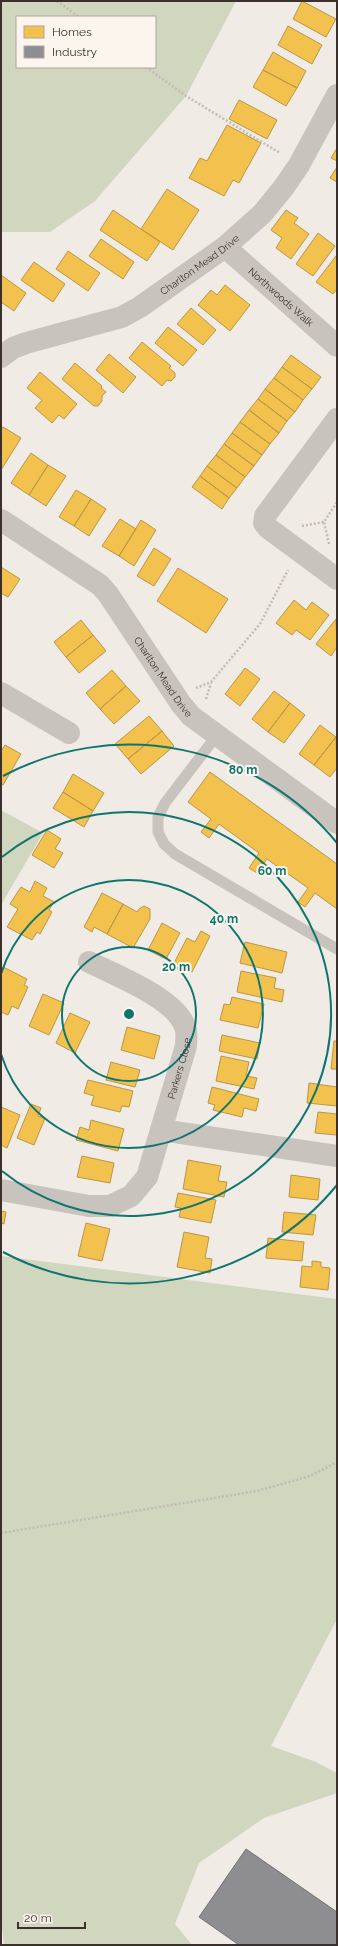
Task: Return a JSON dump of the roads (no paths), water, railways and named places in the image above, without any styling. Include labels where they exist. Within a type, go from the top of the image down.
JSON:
[{"type":"street","name":"Charlton Mead Drive","points":[[1,357],[13,348],[26,343],[122,317],[140,307],[225,247],[262,214],[284,187],[300,165],[337,96]]},
{"type":"street","name":"Northwoods Walk","points":[[225,247],[337,346]]},
{"type":"street","points":[[337,419],[265,516],[264,523],[268,528],[337,579]]},
{"type":"street","name":"Charlton Mead Drive","points":[[1,520],[100,585],[108,594],[191,716],[337,823]]},
{"type":"street","points":[[1,693],[69,733]]},
{"type":"street","name":"Parkers Close","points":[[1,1190],[89,1206],[110,1206],[131,1196],[147,1177],[186,1046],[186,1030],[176,1012],[161,998],[89,962]]},
{"type":"street","points":[[161,1130],[337,1156]]},
{"type":"lane","points":[[217,735],[165,802],[158,816],[158,832],[164,844],[175,854],[337,949]]}]
